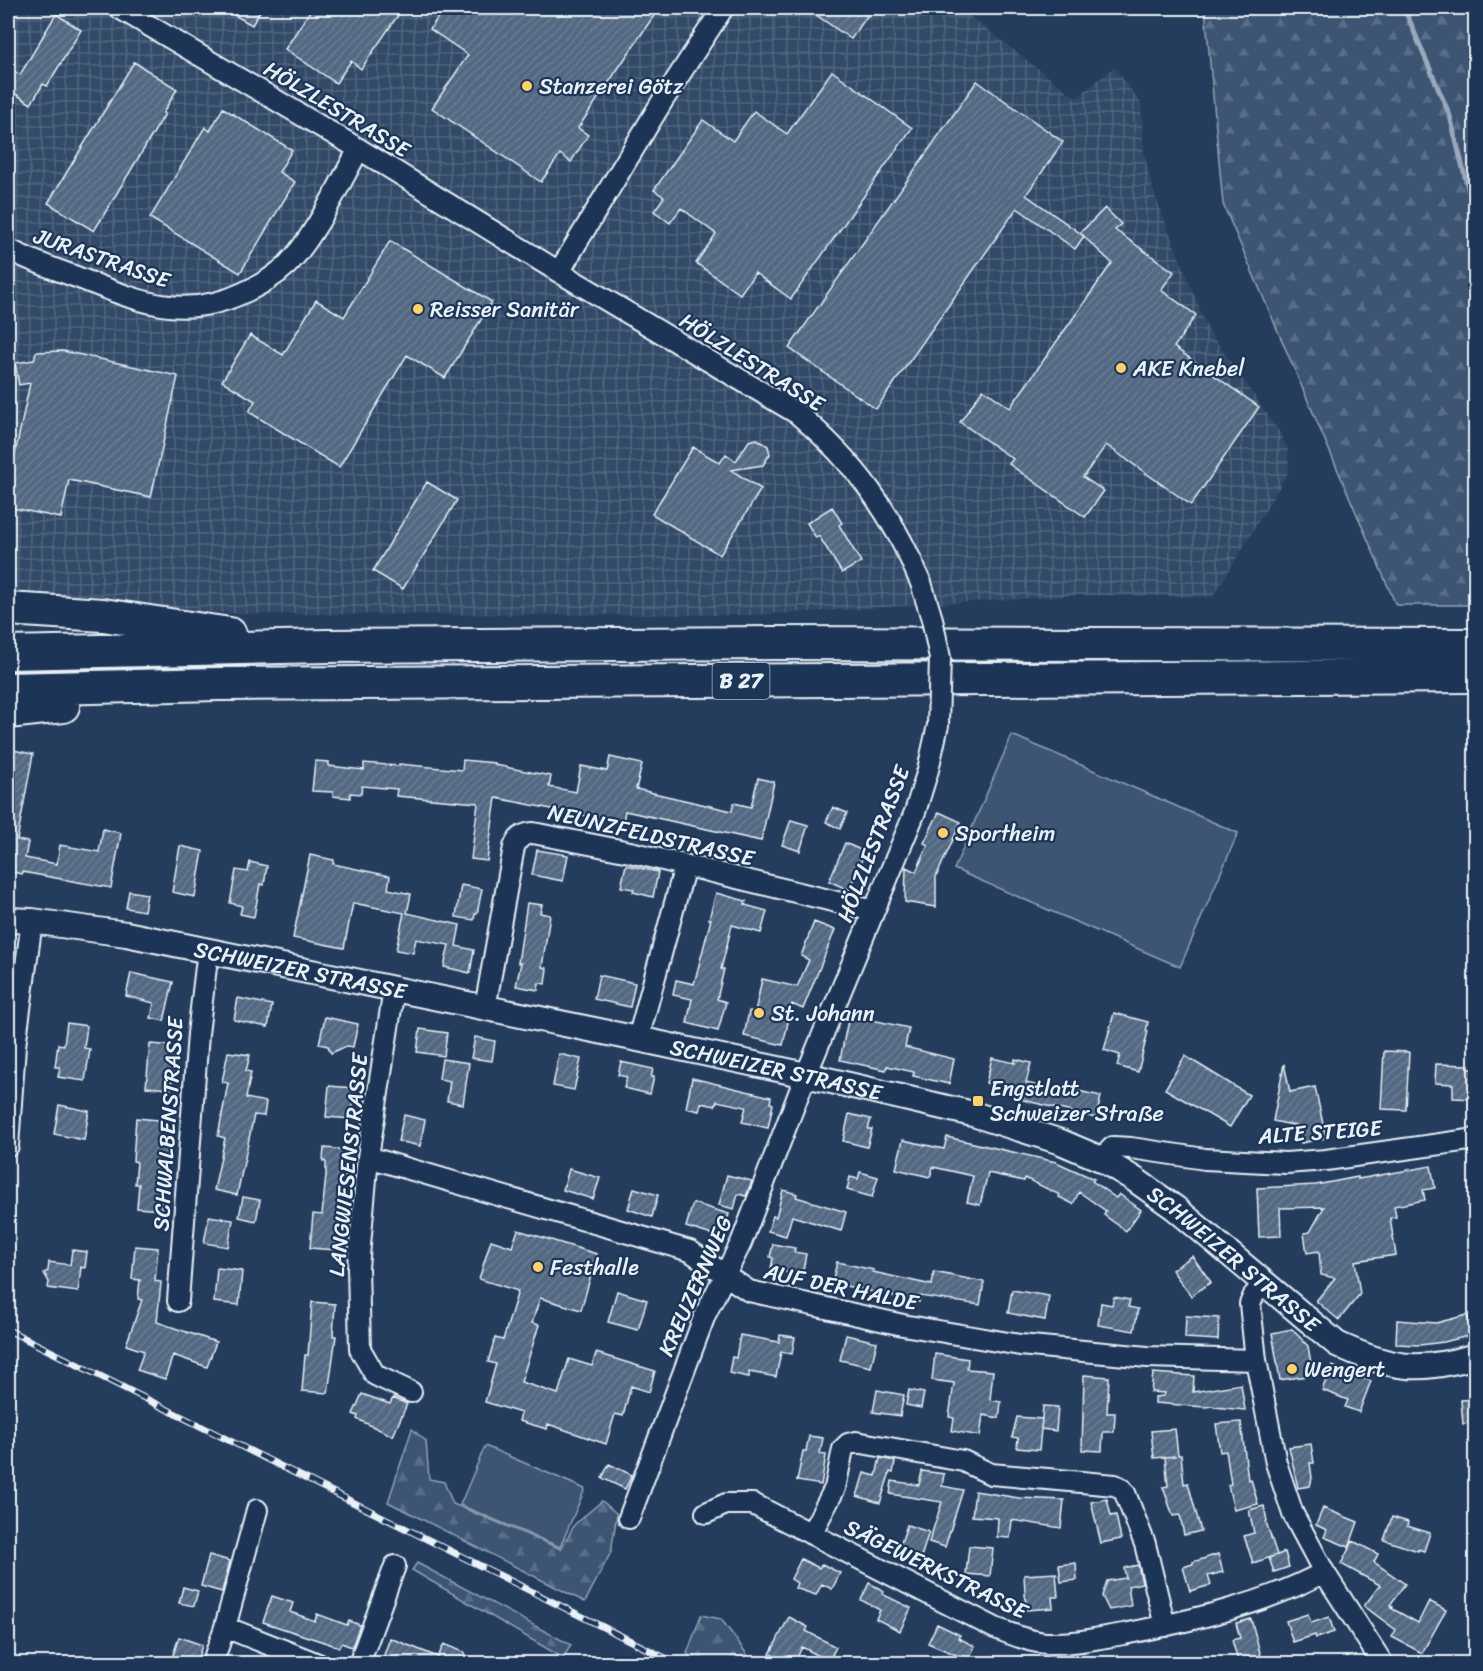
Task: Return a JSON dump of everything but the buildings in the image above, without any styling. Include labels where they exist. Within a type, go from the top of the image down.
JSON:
[{"type":"highway","points":[[8,609],[103,615],[327,646]]},
{"type":"highway","name":"B 27","points":[[8,653],[327,646],[762,643],[1476,645]]},
{"type":"highway","name":"B 27","points":[[8,689],[218,684],[1476,676]]},
{"type":"highway","points":[[8,712],[148,698],[218,684]]},
{"type":"street","name":"HÖLZLESTRASSE","points":[[119,8],[359,149],[559,272],[798,414],[828,439],[874,494],[909,552],[932,619],[940,658],[938,725],[928,770],[915,812],[806,1075]]},
{"type":"street","points":[[559,272],[663,100],[723,8]]},
{"type":"street","name":"JURASTRASSE","points":[[8,249],[134,299],[170,307],[199,308],[230,300],[265,283],[287,265],[305,242],[359,149]]},
{"type":"street","name":"NEUNZFELDSTRASSE","points":[[485,1008],[514,847],[525,834],[533,833],[630,852],[874,911]]},
{"type":"street","points":[[638,1039],[685,866]]},
{"type":"street","name":"SCHWEIZER STRASSE","points":[[8,920],[32,921],[126,934],[208,950],[806,1075],[973,1114],[1061,1142],[1101,1159],[1134,1179],[1175,1208],[1227,1250],[1263,1284],[1337,1344],[1366,1358],[1387,1364],[1432,1367],[1476,1356]]},
{"type":"street","points":[[8,1146],[11,1046],[32,921]]},
{"type":"street","name":"SCHWALBENSTRASSE","points":[[178,1301],[198,1034],[208,950]]},
{"type":"street","name":"LANGWIESENSTRASSE","points":[[394,989],[368,1157],[358,1267],[360,1349],[375,1375],[411,1392]]},
{"type":"street","name":"KREUZERNWEG","points":[[629,1518],[705,1315],[741,1243],[806,1075]]},
{"type":"street","name":"ALTE STEIGE","points":[[1101,1159],[1113,1147],[1205,1159],[1286,1163],[1326,1160],[1476,1139]]},
{"type":"street","name":"AUF DER HALDE","points":[[368,1157],[690,1251],[749,1291],[903,1325],[1020,1345],[1147,1358],[1256,1360]]},
{"type":"street","points":[[1263,1284],[1254,1294],[1250,1304],[1256,1360],[1276,1463],[1293,1514],[1324,1572],[1383,1664]]},
{"type":"street","points":[[812,1534],[835,1488],[843,1449],[848,1444],[856,1442],[963,1461],[991,1474],[1115,1485],[1125,1493],[1145,1544],[1165,1626]]},
{"type":"street","name":"SÄGEWERKSTRASSE","points":[[706,1513],[726,1504],[753,1504],[995,1628],[1044,1643],[1071,1643],[1165,1626],[1268,1598],[1301,1585],[1324,1572]]},
{"type":"street","points":[[212,1664],[225,1627],[257,1510]]},
{"type":"street","points":[[359,1664],[395,1566]]},
{"type":"street","points":[[225,1627],[318,1664]]},
{"type":"shaded area","points":[[8,8],[959,8],[1076,98],[1114,67],[1141,103],[1144,154],[1155,196],[1208,330],[1280,433],[1288,450],[1289,471],[1213,597],[1080,595],[757,615],[242,614],[8,598]]},
{"type":"green space","points":[[1205,8],[1475,8],[1475,605],[1396,605],[1223,204]]},
{"type":"green space","points":[[1012,735],[1238,833],[1180,967],[954,869]]},
{"type":"green space","points":[[412,1429],[426,1441],[429,1479],[444,1482],[453,1504],[561,1549],[575,1524],[602,1501],[617,1514],[611,1552],[585,1602],[388,1502]]},
{"type":"green space","points":[[485,1446],[585,1489],[560,1547],[460,1505]]},
{"type":"green space","points":[[417,1563],[571,1645],[563,1658],[412,1570]]},
{"type":"green space","points":[[701,1615],[721,1619],[749,1657],[762,1663],[704,1663],[687,1654]]},
{"type":"waterway","points":[[1404,8],[1450,116],[1476,221]]},
{"type":"railway","points":[[8,1330],[677,1664]]},
{"type":"place","name":"Stanzerei Götz","points":[[527,86]]},
{"type":"place","name":"Reisser Sanitär","points":[[418,309]]},
{"type":"place","name":"AKE Knebel","points":[[1121,368]]},
{"type":"place","name":"Sportheim","points":[[943,833]]},
{"type":"place","name":"St. Johann","points":[[759,1013]]},
{"type":"place","name":"Engstlatt Schweizer Straße","points":[[978,1101]]},
{"type":"place","name":"Festhalle","points":[[538,1267]]},
{"type":"place","name":"Wengert","points":[[1292,1369]]}]
